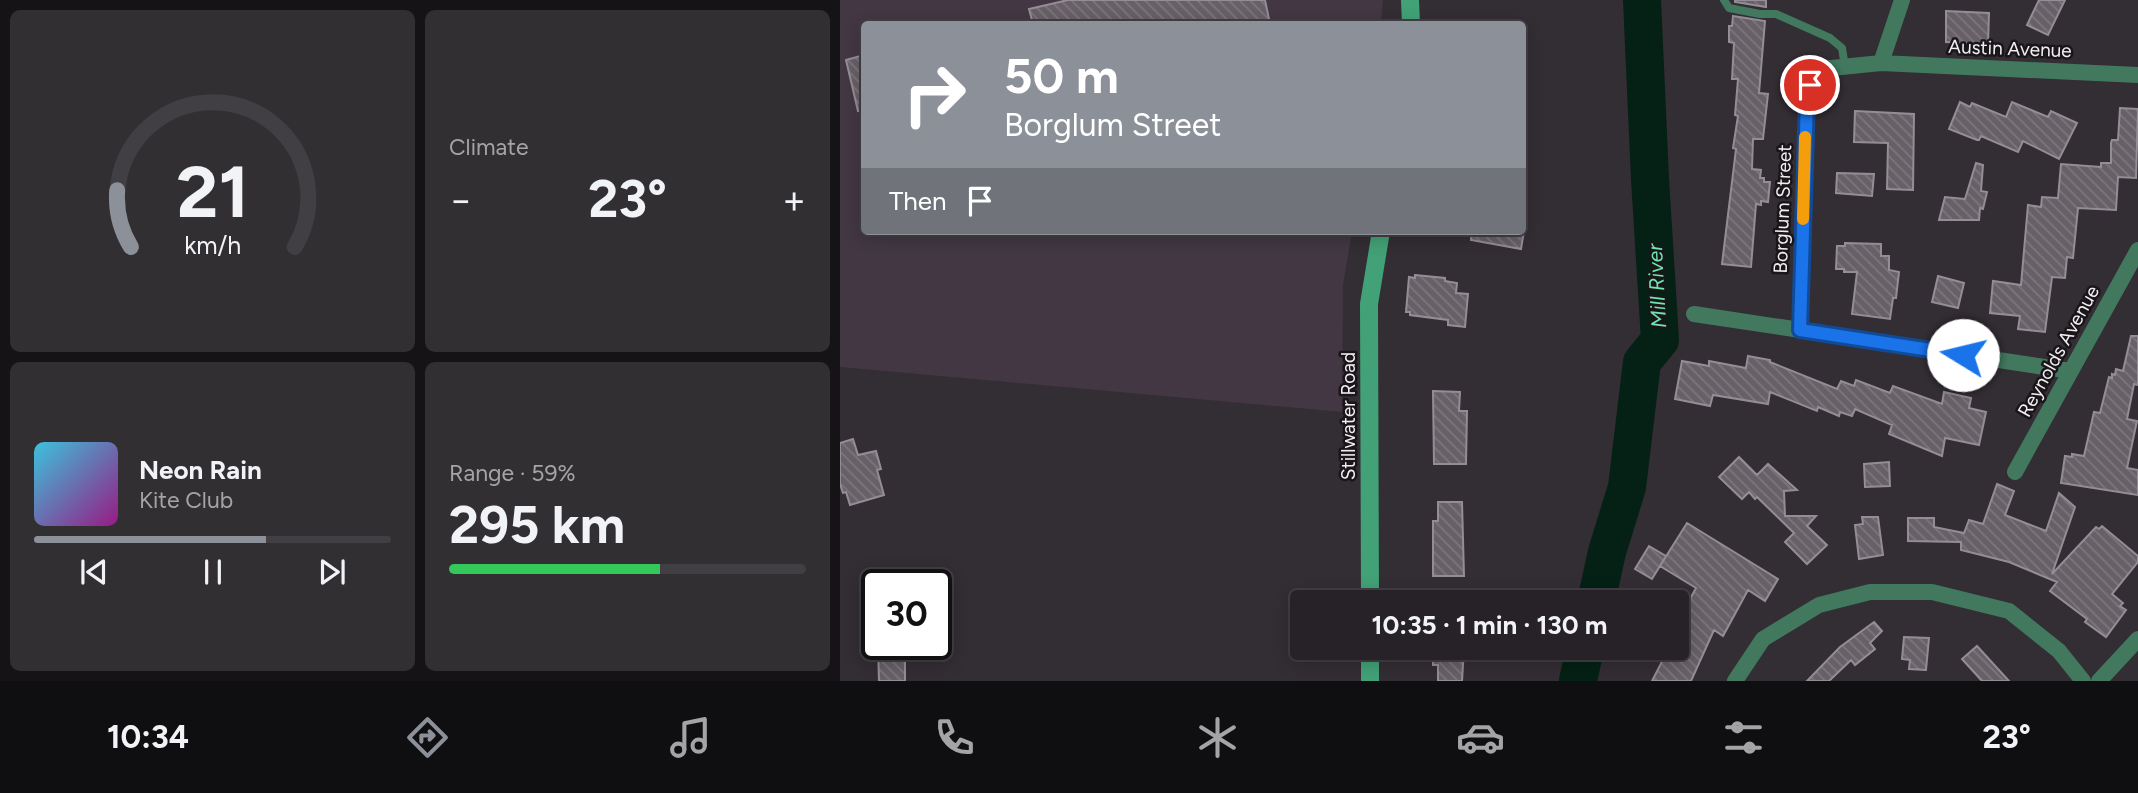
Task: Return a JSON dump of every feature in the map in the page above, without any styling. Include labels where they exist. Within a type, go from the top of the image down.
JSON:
[{"type":"main road","points":[[1410,0],[1411,21]]},
{"type":"main road","name":"Stillwater Road","points":[[1370,590],[1369,304],[1380,235]]},
{"type":"main road","points":[[1370,660],[1370,681]]},
{"type":"street","points":[[1881,63],[1902,0]]},
{"type":"street","name":"Borglum Street","points":[[1800,330],[1807,99],[1814,76],[1822,69],[1881,63]]},
{"type":"street","name":"Austin Avenue","points":[[1881,63],[2138,75]]},
{"type":"street","name":"Reynolds Avenue","points":[[2015,472],[2138,250]]},
{"type":"street","points":[[1694,314],[2071,371]]},
{"type":"street","points":[[1735,681],[1763,639],[1819,605],[1870,592],[1932,592],[2009,611],[2059,651],[2083,681]]},
{"type":"street","points":[[2099,681],[2138,639]]},
{"type":"lane","points":[[1724,0],[1729,8],[1776,14],[1830,38],[1842,48],[1845,67]]},
{"type":"shaded area","points":[[840,0],[1383,0],[1381,21],[861,21],[861,235],[1351,235],[1343,285],[1342,412],[840,367]]},
{"type":"building","points":[[1068,0],[1265,0],[1269,21],[1032,21],[1029,9]]},
{"type":"building","points":[[1766,0],[1766,7],[1735,2]]},
{"type":"building","points":[[2039,0],[2065,0],[2048,35],[2027,25]]},
{"type":"building","points":[[1946,11],[1989,13],[1988,44],[1946,42]]},
{"type":"building","points":[[1733,16],[1765,21],[1759,93],[1768,94],[1763,139],[1753,139],[1752,169],[1761,170],[1760,178],[1764,178],[1764,182],[1770,182],[1768,202],[1761,201],[1761,205],[1756,204],[1751,267],[1722,264],[1738,116],[1735,115],[1738,79],[1732,79],[1734,43],[1729,42],[1729,26],[1732,26]]},
{"type":"building","points":[[861,56],[861,110],[858,111],[846,60]]},
{"type":"building","points":[[1960,102],[1970,107],[1972,103],[2006,117],[2012,102],[2048,117],[2051,111],[2077,123],[2059,159],[2023,141],[2018,152],[1981,136],[1977,140],[1949,129]]},
{"type":"building","points":[[2120,108],[2138,109],[2136,178],[2118,177],[2116,210],[2078,208],[2073,258],[2067,257],[2065,278],[2052,277],[2045,332],[2018,329],[2020,316],[1990,313],[1993,281],[2021,285],[2028,205],[2041,207],[2042,197],[2058,198],[2061,164],[2101,167],[2101,163],[2111,163],[2111,143],[2112,140],[2118,140]]},
{"type":"building","points":[[1855,111],[1914,114],[1913,190],[1887,189],[1888,143],[1854,142]]},
{"type":"building","points":[[1976,163],[1983,165],[1981,191],[1987,192],[1983,209],[1980,208],[1979,220],[1939,220],[1945,197],[1965,199]]},
{"type":"building","points":[[1837,173],[1874,174],[1872,196],[1836,193]]},
{"type":"building","points":[[1472,235],[1523,235],[1521,249],[1471,240]]},
{"type":"building","points":[[1845,243],[1881,244],[1881,256],[1889,256],[1889,270],[1899,272],[1890,319],[1852,314],[1857,272],[1836,269],[1837,246],[1845,246]]},
{"type":"building","points":[[1415,275],[1445,278],[1445,281],[1457,283],[1456,293],[1468,294],[1465,327],[1448,325],[1448,320],[1410,315],[1410,312],[1406,312],[1409,277],[1415,278]]},
{"type":"building","points":[[1938,276],[1964,283],[1958,308],[1932,302]]},
{"type":"building","points":[[2131,336],[2138,336],[2138,385],[2134,384],[2127,419],[2137,421],[2127,468],[2138,470],[2138,495],[2061,483],[2065,456],[2084,456],[2094,412],[2100,413],[2109,377],[2115,375],[2116,369],[2123,371]]},
{"type":"building","points":[[1748,356],[1770,360],[1837,389],[1841,381],[1854,386],[1856,380],[1890,393],[1893,386],[1942,404],[1944,392],[1971,398],[1969,408],[1986,412],[1979,445],[1945,438],[1942,456],[1889,434],[1892,425],[1855,409],[1852,416],[1840,412],[1839,416],[1818,407],[1817,411],[1770,392],[1768,404],[1713,395],[1710,406],[1675,399],[1682,361],[1709,366],[1709,361],[1746,368]]},
{"type":"building","points":[[1433,391],[1460,392],[1459,411],[1467,411],[1466,464],[1434,464]]},
{"type":"building","points":[[853,439],[858,455],[876,451],[881,469],[877,470],[884,495],[850,505],[840,484],[840,443]]},
{"type":"building","points":[[1739,457],[1757,475],[1768,464],[1797,490],[1784,491],[1785,516],[1816,516],[1807,526],[1827,545],[1807,564],[1785,542],[1794,533],[1757,497],[1755,499],[1749,492],[1742,499],[1719,477]]},
{"type":"building","points":[[1889,462],[1890,486],[1865,487],[1864,464]]},
{"type":"building","points":[[1997,484],[2014,491],[2005,515],[2046,531],[2059,493],[2075,507],[2052,574],[2096,527],[2099,529],[2102,526],[2138,556],[2138,562],[2112,594],[2123,603],[2120,606],[2126,610],[2106,637],[2050,591],[2057,582],[2009,562],[1961,550],[1961,542],[1908,541],[1908,518],[1934,518],[1934,527],[1964,533],[1969,520],[1983,524]]},
{"type":"building","points":[[1438,502],[1462,502],[1464,576],[1433,576],[1433,521],[1438,521]]},
{"type":"building","points":[[1862,517],[1878,517],[1883,555],[1859,559],[1855,525],[1863,524]]},
{"type":"building","points":[[1687,523],[1778,579],[1765,601],[1748,590],[1723,636],[1714,630],[1691,681],[1652,681],[1663,660],[1689,660],[1689,601],[1696,588],[1660,566]]},
{"type":"building","points":[[1649,546],[1666,556],[1652,579],[1635,569]]},
{"type":"building","points":[[1874,622],[1882,631],[1870,643],[1875,649],[1855,665],[1851,660],[1829,681],[1807,681],[1840,647]]},
{"type":"building","points":[[1904,637],[1929,638],[1926,670],[1909,669],[1910,660],[1902,659]]},
{"type":"building","points":[[1977,646],[2009,681],[1982,681],[1962,659]]},
{"type":"building","points":[[878,660],[905,660],[905,681],[879,681]]},
{"type":"building","points":[[1433,660],[1463,660],[1462,681],[1438,681],[1438,665],[1433,665]]},
{"type":"waterway","name":"Mill River","points":[[1599,590],[1627,487],[1642,362],[1660,340],[1642,0]]},
{"type":"waterway","name":"Mill River","points":[[1578,681],[1582,660]]},
{"type":"slow traffic","points":[[1803,219],[1805,137]]},
{"type":"route","points":[[1810,85],[1807,99],[1800,330],[1963,355]]}]
